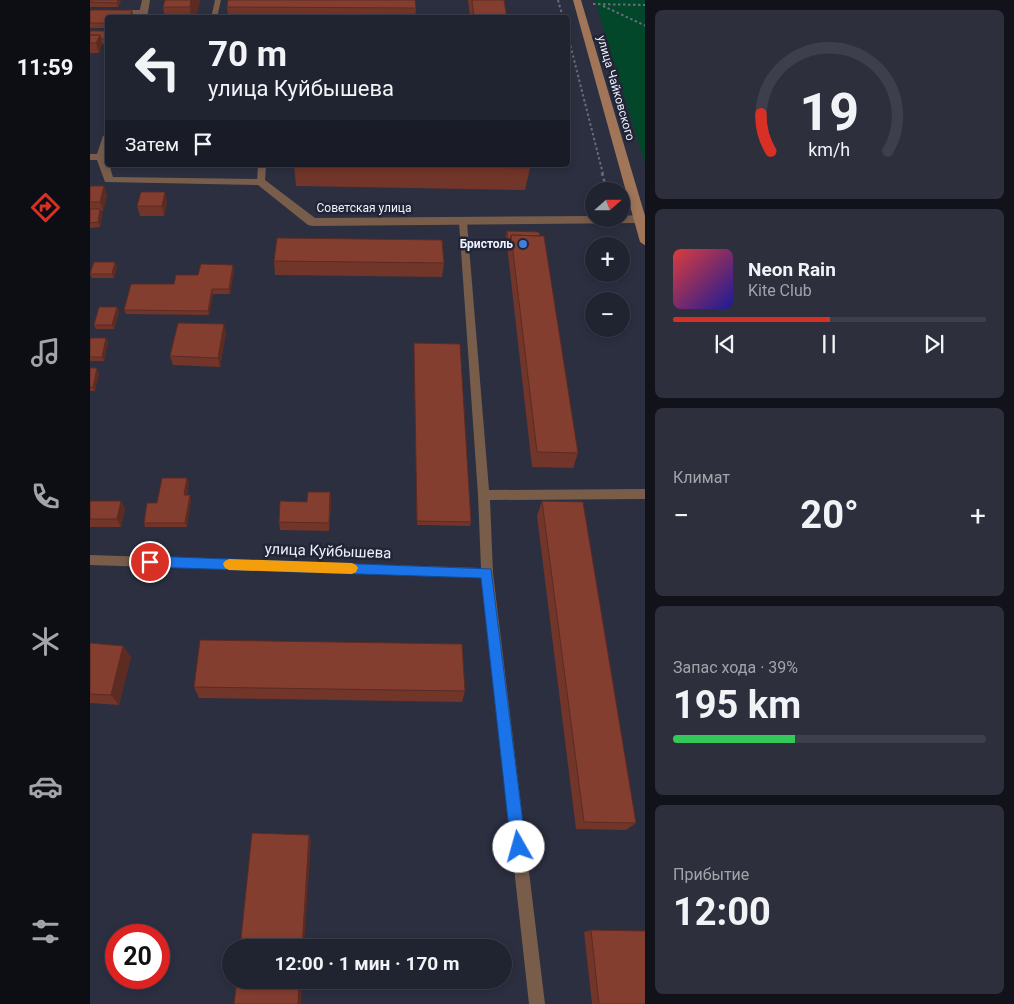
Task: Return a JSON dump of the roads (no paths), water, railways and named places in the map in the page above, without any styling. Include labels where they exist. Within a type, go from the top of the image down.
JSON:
[{"type":"street","points":[[142,15],[146,0]]},
{"type":"street","name":"улица Чайковского","points":[[578,2],[645,242]]},
{"type":"street","points":[[105,144],[100,157],[110,180],[261,182]]},
{"type":"street","name":"Советская улица","points":[[261,182],[312,222],[638,219]]},
{"type":"lane","points":[[215,15],[218,0]]},
{"type":"lane","points":[[90,12],[142,15]]},
{"type":"lane","points":[[261,182],[262,167]]},
{"type":"lane","points":[[463,222],[484,495],[486,573],[537,1004]]},
{"type":"lane","points":[[484,495],[645,494]]},
{"type":"lane","name":"улица Куйбышева","points":[[90,560],[486,573]]},
{"type":"place","name":"Бристоль","points":[[523,244]]}]
